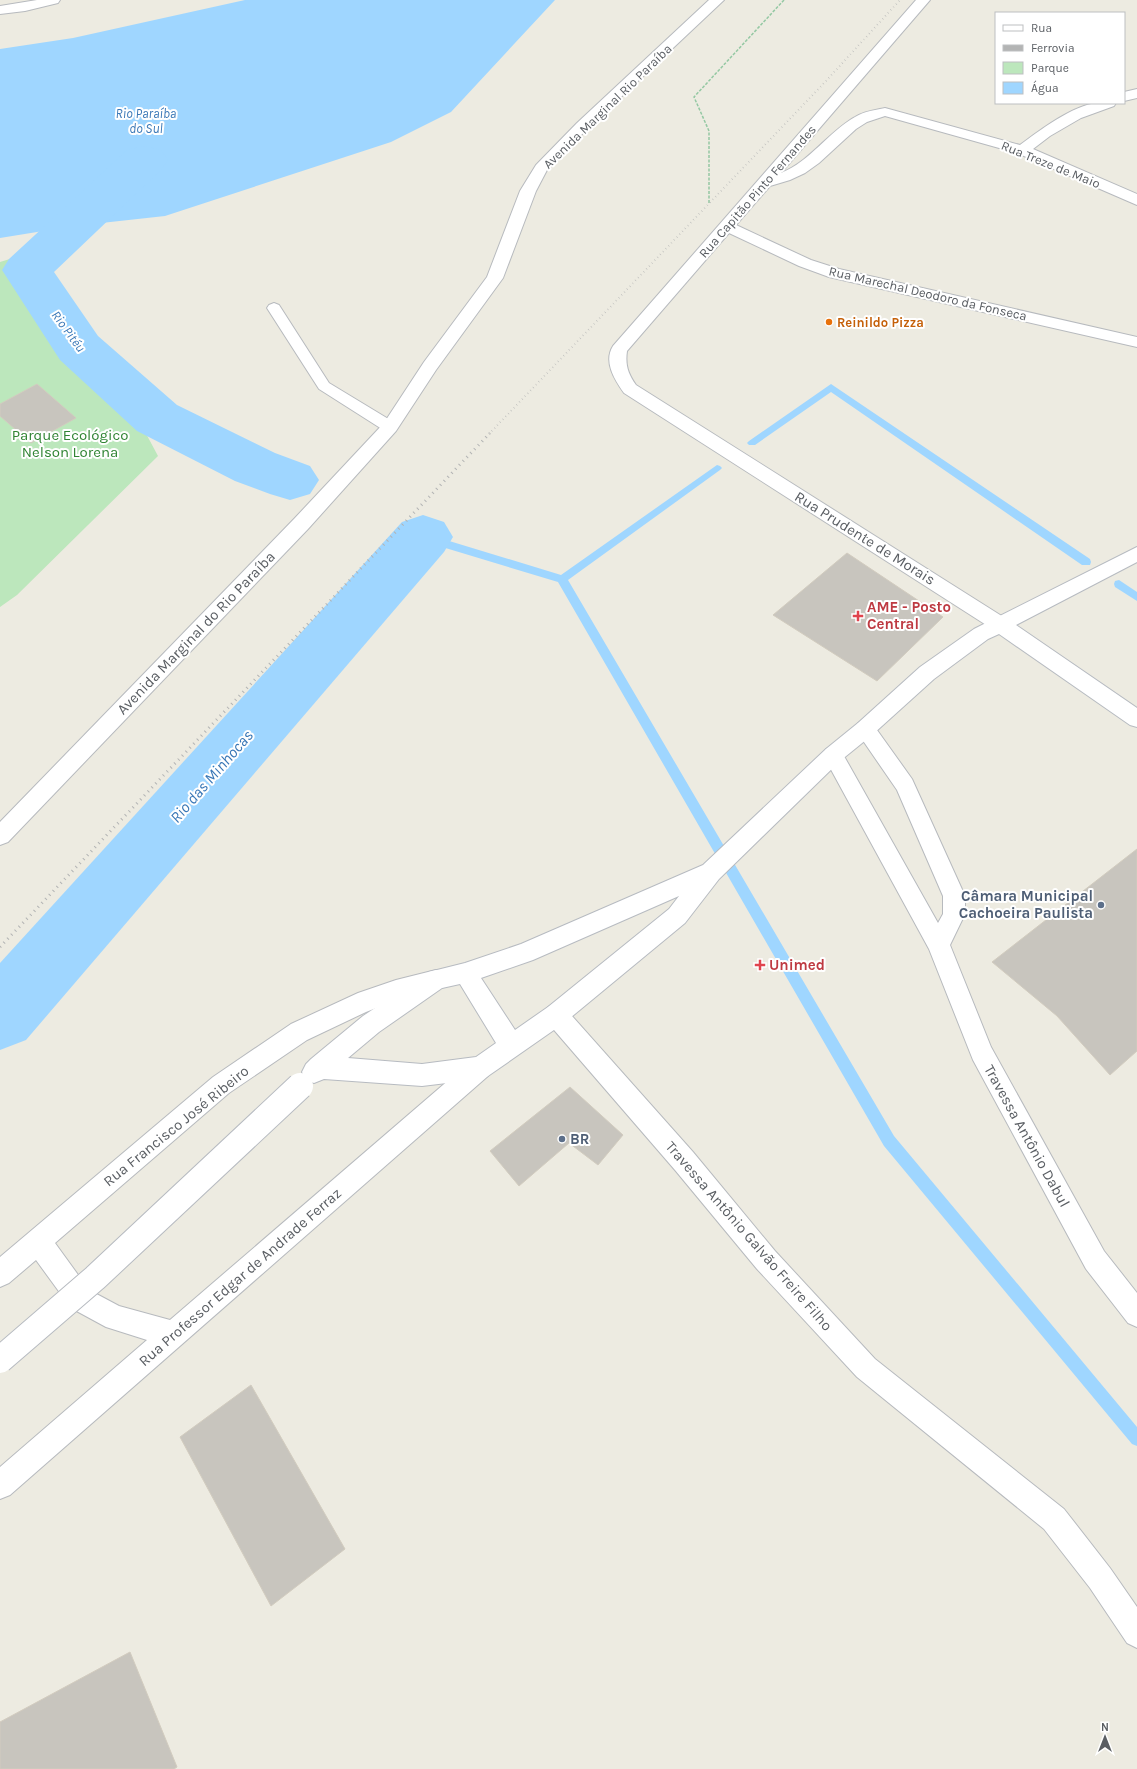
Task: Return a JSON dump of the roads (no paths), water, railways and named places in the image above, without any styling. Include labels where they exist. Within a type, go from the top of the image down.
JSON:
[{"type":"street","points":[[0,10],[25,7],[53,0]]},
{"type":"street","name":"Avenida Marginal Rio Paraíba","points":[[390,427],[430,366],[495,278],[528,191],[541,168],[582,126],[716,0]]},
{"type":"street","name":"Rua Capitão Pinto Fernandes","points":[[630,389],[620,376],[617,362],[619,350],[923,0]]},
{"type":"street","points":[[1125,97],[1137,93]]},
{"type":"street","points":[[1022,150],[1045,133],[1076,115],[1106,104]]},
{"type":"street","name":"Rua Treze de Maio","points":[[762,184],[804,168],[851,125],[869,115],[885,112],[1022,150],[1137,200]]},
{"type":"street","name":"Rua Marechal Deodoro da Fonseca","points":[[726,226],[805,263],[835,273],[1137,342]]},
{"type":"street","name":"Rua Prudente de Morais","points":[[630,389],[1001,625],[1137,719]]},
{"type":"street","name":"Avenida Marginal do Rio Paraíba","points":[[0,836],[301,524],[390,427]]},
{"type":"street","name":"Rua Professor Edgar de Andrade Ferraz","points":[[0,1485],[480,1068],[556,1015],[677,916],[711,872],[832,755],[865,729],[926,673],[981,634],[1137,554]]},
{"type":"street","points":[[865,729],[905,785],[954,896],[954,914],[939,945]]},
{"type":"street","name":"Travessa Antônio Dabul","points":[[832,755],[939,945],[980,1052],[1095,1260],[1137,1314]]},
{"type":"street","name":"Rua Professor Edgar de Andrade Ferraz","points":[[319,1067],[371,1024],[437,979],[465,973],[524,953],[597,923],[711,872]]},
{"type":"street","points":[[465,973],[512,1047]]},
{"type":"street","name":"Rua Francisco José Ribeiro","points":[[0,1274],[221,1085],[299,1032],[358,1004],[396,990],[437,979]]},
{"type":"street","name":"Travessa Antônio Galvão Freire Filho","points":[[556,1015],[684,1161],[766,1260],[866,1368],[1054,1519],[1100,1578],[1137,1633]]},
{"type":"street","points":[[0,1360],[95,1278],[319,1067]]},
{"type":"street","name":"Rua Professor Edgar de Andrade Ferraz","points":[[319,1067],[422,1075],[480,1068]]},
{"type":"street","points":[[38,1241],[80,1299],[115,1318],[174,1334]]},
{"type":"lane","points":[[274,308],[324,386],[390,427]]},
{"type":"water","name":"Rio Paraíba do Sul","points":[[245,0],[555,0],[451,112],[391,142],[165,216],[74,226],[0,238],[0,49],[73,38]]},
{"type":"waterway","name":"Rio Pitéu","points":[[144,160],[27,270],[79,348],[157,418],[255,467],[290,480]]},
{"type":"waterway","points":[[752,443],[831,387],[1086,562]]},
{"type":"waterway","points":[[562,579],[717,468]]},
{"type":"waterway","points":[[423,537],[562,579]]},
{"type":"waterway","name":"Rio das Minhocas","points":[[0,1016],[423,537]]},
{"type":"waterway","points":[[562,579],[889,1141],[1137,1439]]},
{"type":"waterway","points":[[1119,584],[1137,597]]},
{"type":"railway","points":[[489,434],[826,81],[900,0]]},
{"type":"railway","points":[[0,947],[490,433]]},
{"type":"place","name":"Reinildo Pizza","points":[[829,322]]},
{"type":"place","name":"AME - Posto Central","points":[[858,616]]},
{"type":"place","name":"Câmara Municipal Cachoeira Paulista","points":[[1101,905]]},
{"type":"place","name":"Unimed","points":[[760,965]]},
{"type":"place","name":"BR","points":[[562,1139]]},
{"type":"park label","name":"Parque Ecológico Nelson Lorena","points":[[70,444]]}]
